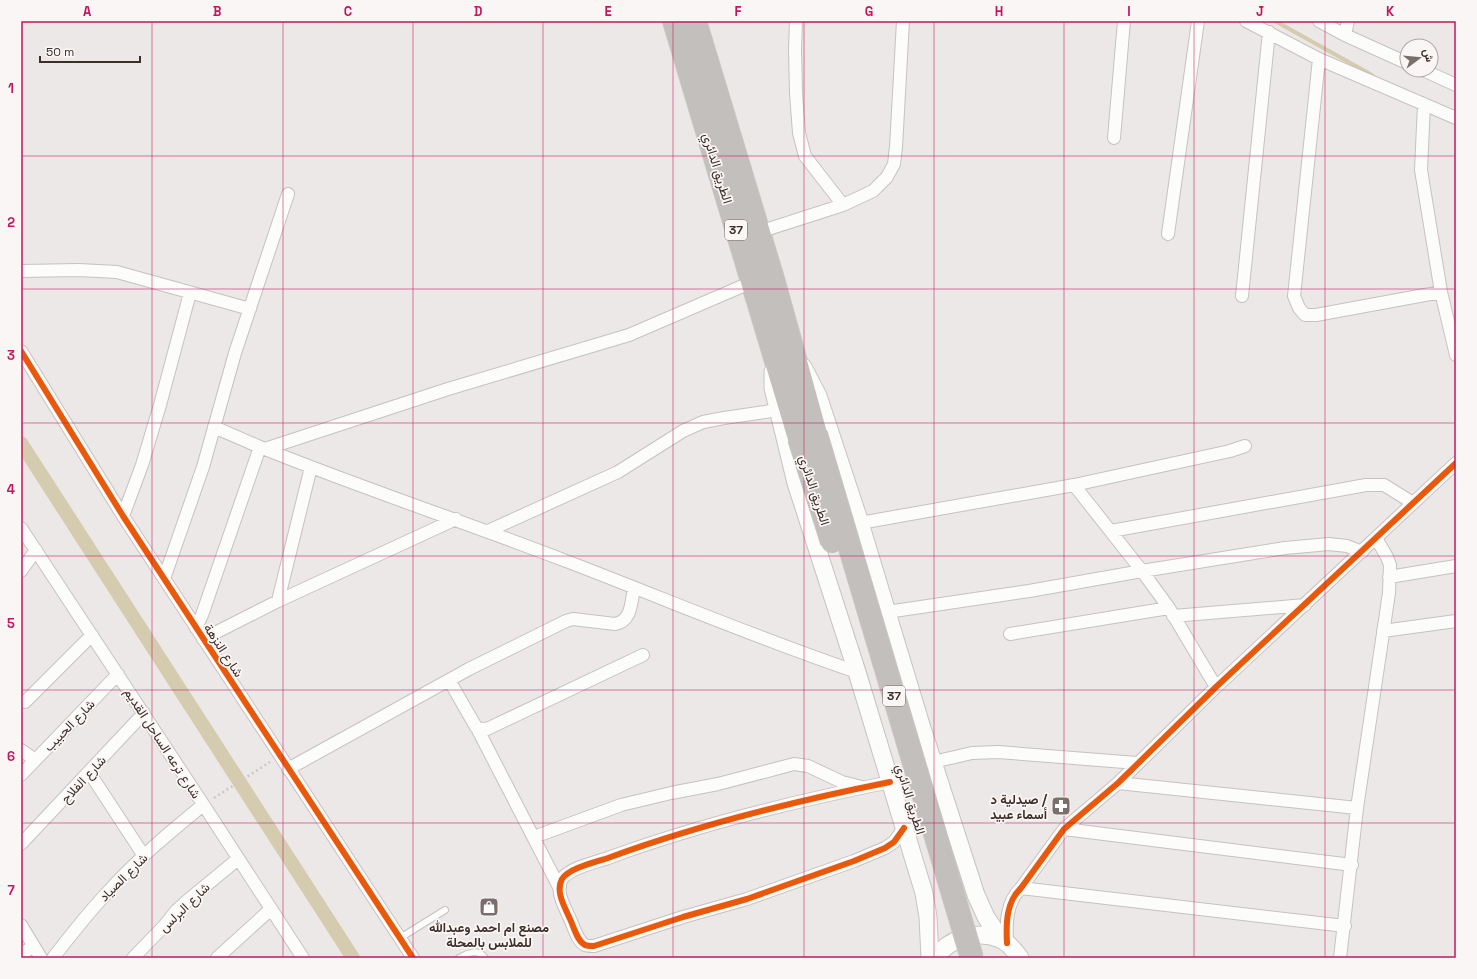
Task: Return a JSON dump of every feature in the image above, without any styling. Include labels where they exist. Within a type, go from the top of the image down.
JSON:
[{"type":"highway","name":"الطريق الدائري","points":[[674,21],[752,282],[783,355],[783,409],[807,436],[855,611],[958,958]]},
{"type":"highway","name":"الطريق الدائري","points":[[695,21],[760,232],[783,355],[807,436],[972,958]]},
{"type":"street","points":[[796,21],[796,93],[799,133],[805,156],[842,205]]},
{"type":"street","points":[[760,232],[842,205],[873,191],[887,177],[894,164],[896,147],[903,21]]},
{"type":"street","points":[[1114,138],[1124,21]]},
{"type":"street","points":[[1168,234],[1198,21]]},
{"type":"street","points":[[1246,21],[1319,59],[1456,118]]},
{"type":"street","points":[[1319,21],[1345,35],[1399,59]]},
{"type":"street","points":[[1345,35],[1348,21]]},
{"type":"street","points":[[1242,296],[1269,32]]},
{"type":"street","points":[[1319,59],[1294,296],[1299,308],[1305,315],[1316,315],[1441,292]]},
{"type":"street","points":[[1439,77],[1456,85]]},
{"type":"street","points":[[1424,104],[1421,170],[1441,292],[1456,355]]},
{"type":"street","points":[[164,579],[203,467],[235,353],[288,194]]},
{"type":"street","points":[[21,271],[79,270],[117,272],[250,310]]},
{"type":"street","points":[[263,448],[629,335],[752,282]]},
{"type":"street","points":[[123,516],[142,465],[190,293]]},
{"type":"street","name":"شارع النزهة","points":[[21,351],[123,516],[413,958]]},
{"type":"street","points":[[783,355],[812,381],[818,396],[860,523],[976,895],[986,917],[1003,941],[1020,958]]},
{"type":"street","points":[[488,531],[618,472],[683,431],[703,422],[783,409],[796,483],[857,672],[924,893],[929,925],[930,958]]},
{"type":"street","points":[[214,427],[311,467],[488,531],[805,654],[857,672]]},
{"type":"street","points":[[860,523],[1074,485],[1230,451],[1245,446]]},
{"type":"street","points":[[196,628],[263,448]]},
{"type":"street","points":[[1003,941],[1008,910],[1014,894],[1064,829],[1118,783],[1216,686],[1305,605],[1456,463]]},
{"type":"street","points":[[278,600],[311,467]]},
{"type":"street","points":[[1074,485],[1142,571],[1171,612],[1216,686]]},
{"type":"street","points":[[1111,532],[1366,485],[1384,485],[1413,503]]},
{"type":"street","points":[[203,638],[278,600],[456,519]]},
{"type":"street","name":"شارع ترعه الساحل القديم","points":[[21,528],[144,713],[303,958]]},
{"type":"street","points":[[1340,958],[1352,865],[1357,808],[1389,593],[1390,565],[1376,538]]},
{"type":"street","points":[[887,612],[1029,591],[1285,548],[1329,544],[1347,546],[1362,552]]},
{"type":"street","points":[[21,571],[36,550]]},
{"type":"street","points":[[1389,577],[1456,566]]},
{"type":"street","points":[[288,769],[469,669],[566,621],[573,619],[615,624],[620,623],[628,617],[634,588]]},
{"type":"street","points":[[1010,634],[1171,612],[1305,605]]},
{"type":"street","points":[[1384,631],[1456,621]]},
{"type":"street","points":[[25,702],[92,635]]},
{"type":"street","points":[[477,728],[486,729],[643,655]]},
{"type":"street","name":"شارع الحبيب","points":[[21,775],[118,674]]},
{"type":"street","points":[[449,680],[477,728],[534,836],[559,887],[560,896],[579,938],[586,945],[594,946],[683,917],[747,900],[854,861],[894,842],[904,828]]},
{"type":"street","name":"شارع الفلاح","points":[[21,844],[144,713]]},
{"type":"street","points":[[21,750],[35,760]]},
{"type":"street","points":[[934,762],[972,753],[998,752],[1138,763]]},
{"type":"street","points":[[534,836],[621,805],[718,784],[794,764],[808,766],[832,778],[863,787]]},
{"type":"street","points":[[89,772],[144,856]]},
{"type":"street","points":[[559,887],[563,878],[571,871],[623,852],[730,819],[795,802],[890,782]]},
{"type":"street","points":[[1118,783],[1357,808]]},
{"type":"street","name":"شارع الصياد","points":[[53,958],[91,910],[144,856],[203,805]]},
{"type":"street","points":[[1064,829],[1352,865]]},
{"type":"street","name":"شارع البرلس","points":[[132,958],[164,926],[186,901],[238,859]]},
{"type":"street","points":[[1020,888],[1344,926]]},
{"type":"street","points":[[217,958],[271,909]]},
{"type":"street","points":[[21,925],[41,958]]},
{"type":"street","points":[[934,958],[948,945],[973,935],[986,935],[1003,941]]},
{"type":"street","points":[[21,955],[33,946]]},
{"type":"lane","points":[[400,938],[445,910]]},
{"type":"lane","points":[[459,958],[470,952],[477,952],[484,955],[485,958]]},
{"type":"path","points":[[226,790],[258,770]]},
{"type":"waterway","points":[[1275,21],[1372,75]]},
{"type":"waterway","points":[[21,443],[353,958]]},
{"type":"cycle path","points":[[21,351],[123,516],[413,958]]},
{"type":"cycle path","points":[[1007,943],[1007,921],[1012,900],[1064,829],[1118,783],[1216,687],[1456,463]]},
{"type":"cycle path","points":[[890,782],[748,814],[678,834],[583,866],[565,875],[560,884],[560,894],[576,934],[582,943],[588,946],[594,946],[683,917],[747,899],[854,861],[885,848],[894,842],[904,828]]},
{"type":"place","name":"صيدلية د / أسماء عبيد","points":[[1061,806]]},
{"type":"place","name":"مصنع ام احمد وعبدالله للملابس بالمحلة","points":[[489,907]]}]
